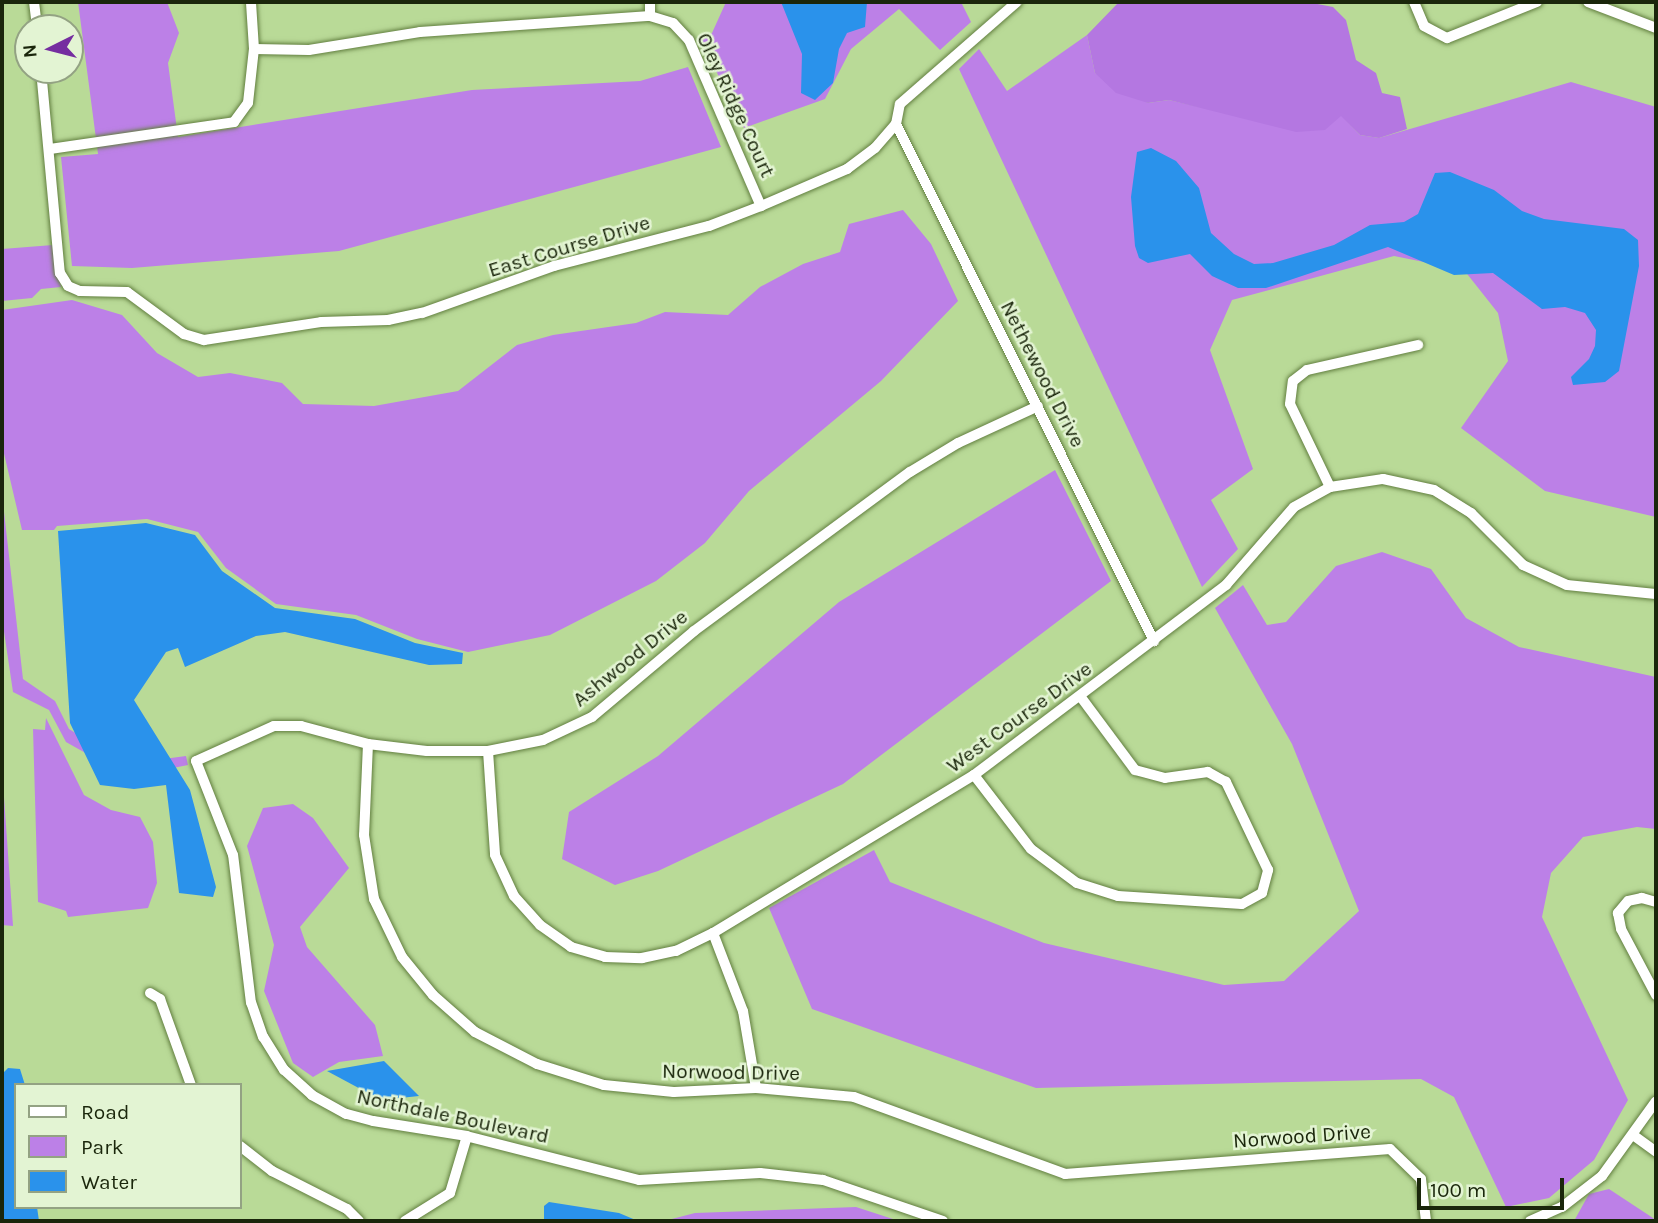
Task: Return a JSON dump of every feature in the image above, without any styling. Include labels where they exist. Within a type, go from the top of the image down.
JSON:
[{"type":"street","points":[[43,84],[50,149],[234,121],[248,103],[254,49],[251,2]]},
{"type":"street","points":[[254,49],[309,50],[420,32],[650,16],[650,2]]},
{"type":"street","name":"East Course Drive","points":[[50,149],[60,273],[68,286],[79,291],[127,292],[184,334],[204,340],[321,322],[388,320],[761,206],[847,169],[896,124],[900,104],[1017,2]]},
{"type":"street","points":[[1415,2],[1424,26],[1447,38],[1537,2]]},
{"type":"street","points":[[1588,2],[1614,15],[1656,28]]},
{"type":"street","points":[[1614,15],[1619,2]]},
{"type":"street","name":"Oley Ridge Court","points":[[650,16],[673,23],[689,40],[761,206]]},
{"type":"street","name":"Nethewood Drive","points":[[896,124],[1154,642]]},
{"type":"street","points":[[1330,488],[1290,404],[1293,381],[1307,370],[1418,345]]},
{"type":"street","name":"Ashwood Drive","points":[[196,761],[274,726],[302,726],[368,744],[427,751],[488,751],[543,740],[592,717],[694,631],[910,472],[958,443],[1038,406]]},
{"type":"street","name":"West Course Drive","points":[[488,751],[495,855],[514,896],[540,925],[571,947],[605,957],[642,958],[676,951],[713,933],[974,775],[1154,642],[1226,585],[1294,507],[1330,488],[1383,479],[1434,490],[1471,513],[1523,565],[1567,585],[1656,594]]},
{"type":"street","points":[[974,775],[1031,849],[1077,883],[1118,896],[1242,904],[1262,894],[1268,870],[1226,782],[1208,772],[1165,778],[1135,770],[1080,696]]},
{"type":"street","name":"Norwood Drive","points":[[368,744],[364,835],[374,899],[402,957],[433,995],[475,1032],[537,1064],[604,1085],[674,1092],[756,1088],[854,1097],[1065,1174],[1390,1149],[1421,1179],[1426,1221]]},
{"type":"street","name":"Northdale Boulevard","points":[[196,761],[233,855],[251,1003],[263,1037],[284,1070],[312,1095],[346,1114],[467,1136],[639,1180],[760,1173],[824,1180],[943,1221]]},
{"type":"street","points":[[1656,902],[1642,898],[1628,901],[1618,913],[1620,929],[1656,995]]},
{"type":"street","points":[[713,933],[743,1011],[756,1088]]},
{"type":"street","points":[[150,993],[160,999],[190,1083]]},
{"type":"street","points":[[1530,1221],[1562,1207],[1602,1176],[1656,1101]]},
{"type":"street","points":[[405,1221],[450,1193],[467,1136]]},
{"type":"street","points":[[1633,1136],[1656,1152]]},
{"type":"street","points":[[242,1148],[272,1171],[347,1209],[359,1221]]},
{"type":"green space","points":[[78,2],[167,2],[179,33],[168,63],[178,137],[472,90],[640,81],[688,67],[721,147],[339,251],[132,268],[72,266],[61,157],[98,154],[84,48],[84,14],[80,14]]},
{"type":"green space","points":[[726,2],[961,2],[971,22],[940,50],[899,9],[851,49],[825,99],[744,128],[701,40],[712,33]]},
{"type":"green space","points":[[1087,35],[1095,73],[1148,103],[1169,100],[1225,113],[1341,115],[1360,135],[1379,138],[1571,82],[1656,107],[1656,517],[1545,491],[1461,428],[1508,361],[1498,313],[1464,270],[1394,256],[1232,300],[1210,350],[1253,469],[1211,500],[1238,549],[1202,587],[959,69],[979,49],[1007,91]]},
{"type":"green space","points":[[903,210],[931,244],[958,301],[881,381],[749,491],[705,543],[656,581],[550,635],[468,652],[417,639],[356,615],[276,604],[226,568],[198,532],[147,519],[57,526],[54,530],[22,530],[2,445],[2,310],[72,300],[122,315],[157,353],[198,377],[230,373],[282,383],[303,404],[374,406],[458,391],[517,345],[553,335],[636,323],[665,312],[728,315],[760,287],[803,264],[840,252],[849,224]]},
{"type":"green space","points":[[53,245],[61,287],[41,289],[32,298],[2,301],[2,249]]},
{"type":"green space","points":[[1055,470],[1111,581],[843,784],[658,871],[615,885],[562,859],[569,812],[658,756],[839,602]]},
{"type":"green space","points":[[2,494],[23,679],[55,701],[69,729],[126,764],[186,756],[188,765],[128,777],[66,742],[49,710],[13,692],[2,618]]},
{"type":"green space","points":[[1382,552],[1431,569],[1466,618],[1519,647],[1656,677],[1656,829],[1637,827],[1583,837],[1551,873],[1542,917],[1628,1100],[1594,1160],[1549,1198],[1506,1207],[1454,1097],[1421,1079],[1036,1088],[812,1009],[769,908],[874,850],[890,882],[1044,943],[1224,985],[1284,981],[1359,911],[1292,744],[1215,608],[1243,585],[1267,625],[1286,622],[1336,566]]},
{"type":"green space","points":[[46,718],[84,795],[111,810],[140,817],[153,842],[157,883],[148,908],[68,917],[66,911],[38,902],[33,729],[45,730]]},
{"type":"green space","points":[[2,769],[10,882],[13,926],[2,925]]},
{"type":"green space","points":[[293,804],[313,818],[349,868],[300,927],[307,947],[375,1025],[383,1056],[339,1062],[313,1077],[293,1063],[264,991],[274,945],[247,846],[263,808]]},
{"type":"green space","points":[[1609,1189],[1656,1221],[1574,1221],[1589,1194]]},
{"type":"green space","points":[[856,1207],[899,1221],[664,1221],[695,1213]]},
{"type":"shaded area","points":[[1119,2],[1307,2],[1333,7],[1346,20],[1356,60],[1376,73],[1382,93],[1400,97],[1407,129],[1379,138],[1360,135],[1341,116],[1325,130],[1296,132],[1169,100],[1148,103],[1116,93],[1095,73],[1087,35]]},
{"type":"water","points":[[781,2],[867,2],[865,27],[847,33],[839,49],[833,83],[815,100],[801,93],[802,54]]},
{"type":"water","points":[[1151,148],[1176,161],[1199,188],[1211,233],[1234,254],[1254,264],[1273,263],[1334,245],[1370,225],[1404,222],[1418,214],[1435,173],[1450,172],[1494,190],[1522,211],[1544,219],[1624,229],[1638,240],[1639,266],[1619,371],[1605,382],[1573,385],[1571,377],[1589,359],[1595,346],[1596,330],[1585,313],[1565,307],[1542,309],[1493,273],[1454,275],[1388,247],[1266,288],[1238,288],[1212,276],[1190,254],[1148,263],[1139,258],[1135,246],[1131,197],[1137,152]]},
{"type":"water","points":[[146,523],[195,535],[222,571],[275,608],[355,619],[415,643],[463,653],[462,664],[429,665],[285,632],[256,636],[185,667],[178,648],[166,652],[134,700],[190,790],[216,887],[213,897],[179,893],[166,785],[134,789],[100,785],[70,723],[58,531]]},
{"type":"water","points":[[384,1061],[419,1096],[381,1100],[327,1071]]},
{"type":"water","points":[[8,1068],[20,1069],[24,1083],[14,1083],[14,1209],[37,1209],[39,1221],[2,1221],[2,1074]]},
{"type":"water","points":[[549,1202],[619,1213],[638,1221],[544,1221],[544,1206]]}]
